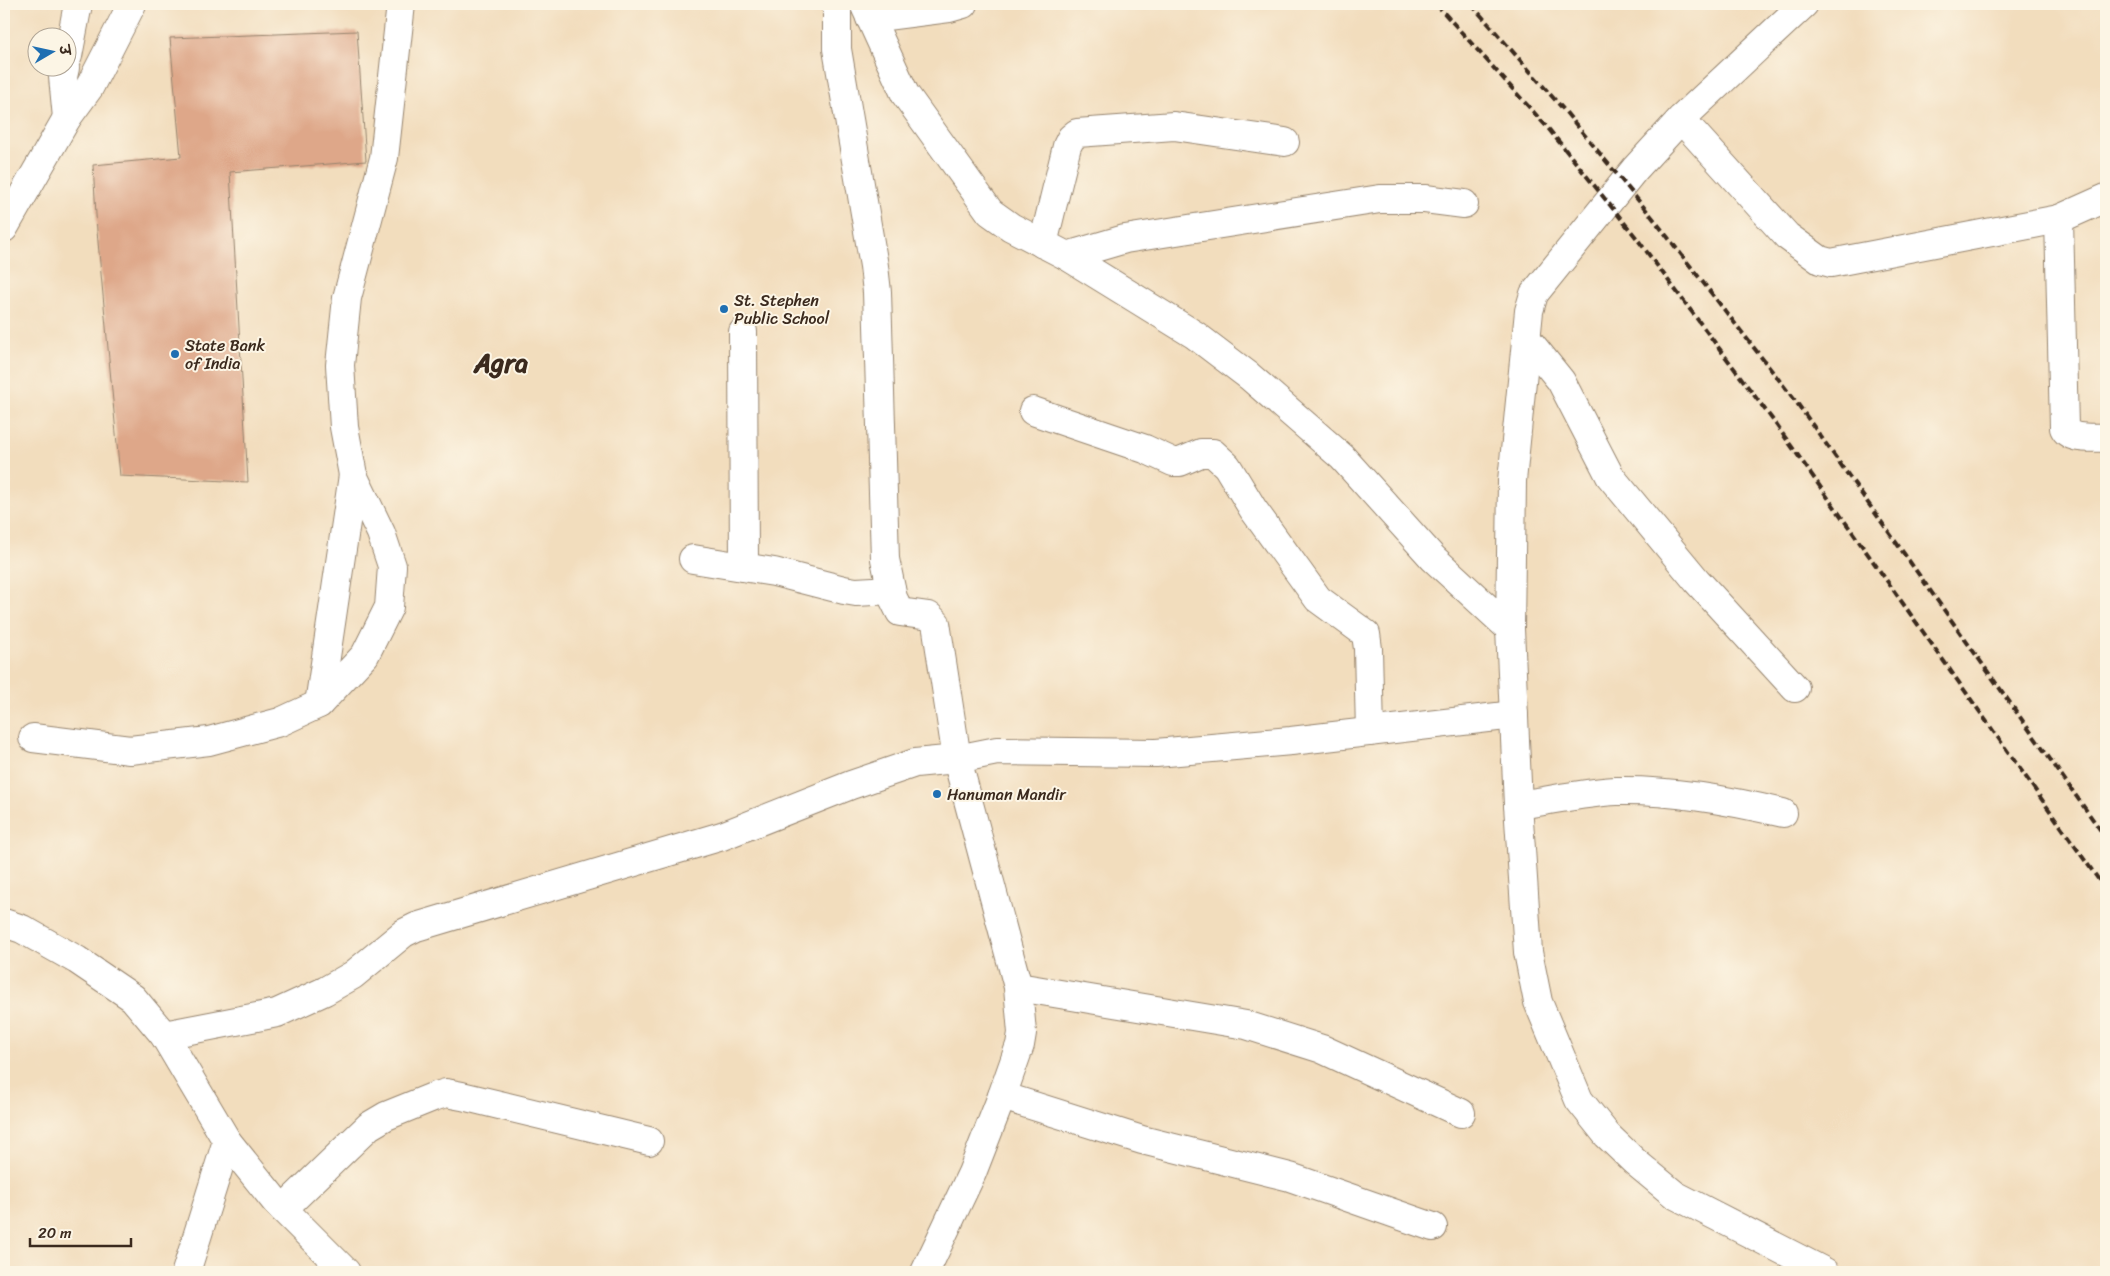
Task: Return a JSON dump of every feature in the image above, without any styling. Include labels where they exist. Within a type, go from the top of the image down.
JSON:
[{"type":"street","points":[[73,28],[78,4]]},
{"type":"street","points":[[4,228],[67,118],[90,88],[132,4]]},
{"type":"street","points":[[33,738],[130,750],[209,741],[280,722],[319,704],[365,655],[389,607],[392,566],[381,533],[353,474],[344,427],[340,364],[348,298],[384,158],[401,4]]},
{"type":"street","points":[[837,4],[837,49],[877,292],[885,560],[891,590],[900,612],[929,616],[936,623],[957,759],[1018,987],[1022,1033],[1020,1045],[1002,1096],[972,1173],[925,1272]]},
{"type":"street","points":[[964,4],[949,8],[867,11],[905,94],[990,212],[1000,221],[1067,256],[1195,335],[1249,376],[1342,457],[1433,558],[1510,629]]},
{"type":"street","points":[[1804,4],[1682,119],[1634,169],[1534,294],[1529,311],[1512,481],[1510,629],[1518,805],[1528,952],[1538,1002],[1579,1100],[1607,1135],[1674,1195],[1825,1272]]},
{"type":"street","points":[[63,78],[67,118]]},
{"type":"street","points":[[1682,119],[1787,236],[1820,260],[1831,263],[2058,219],[2106,198]]},
{"type":"street","points":[[1043,244],[1067,146],[1077,133],[1174,126],[1285,142]]},
{"type":"street","points":[[1067,256],[1125,239],[1380,199],[1425,199],[1464,204]]},
{"type":"street","points":[[2058,219],[2064,428],[2066,432],[2074,436],[2106,438]]},
{"type":"street","points":[[743,332],[744,567]]},
{"type":"street","points":[[1527,339],[1562,381],[1610,476],[1697,581],[1795,688]]},
{"type":"street","points":[[1033,411],[1145,448],[1173,462],[1180,462],[1201,453],[1213,454],[1227,466],[1253,509],[1318,598],[1366,634],[1370,732]]},
{"type":"street","points":[[319,704],[353,474]]},
{"type":"street","points":[[692,559],[774,572],[856,592],[891,590]]},
{"type":"street","points":[[164,1035],[277,1013],[325,991],[352,975],[404,933],[416,927],[722,836],[852,785],[915,763],[957,759],[997,751],[1156,753],[1370,732],[1514,715]]},
{"type":"street","points":[[1518,805],[1616,791],[1703,796],[1739,802],[1784,813]]},
{"type":"street","points":[[4,923],[22,930],[77,960],[133,998],[164,1035],[227,1141],[284,1209],[346,1272]]},
{"type":"street","points":[[1018,987],[1246,1025],[1264,1030],[1322,1049],[1461,1113]]},
{"type":"street","points":[[284,1209],[369,1126],[416,1102],[446,1094],[462,1096],[649,1141]]},
{"type":"street","points":[[1002,1096],[1142,1140],[1290,1178],[1434,1227]]},
{"type":"street","points":[[186,1272],[227,1141]]},
{"type":"building","name":"State Bank of India","points":[[357,31],[366,161],[230,172],[248,482],[120,476],[97,231],[93,165],[181,157],[170,38]]},
{"type":"railway","points":[[1436,4],[1547,127],[1635,236],[1775,423],[2106,890]]},
{"type":"railway","points":[[1471,4],[1564,110],[1652,217],[1797,403],[2106,838]]},
{"type":"place","name":"St. Stephen Public School","points":[[724,309]]},
{"type":"place","name":"State Bank of India","points":[[175,354]]},
{"type":"place","name":"Hanuman Mandir","points":[[937,794]]},
{"type":"district","name":"Agra","points":[[501,363]]}]
